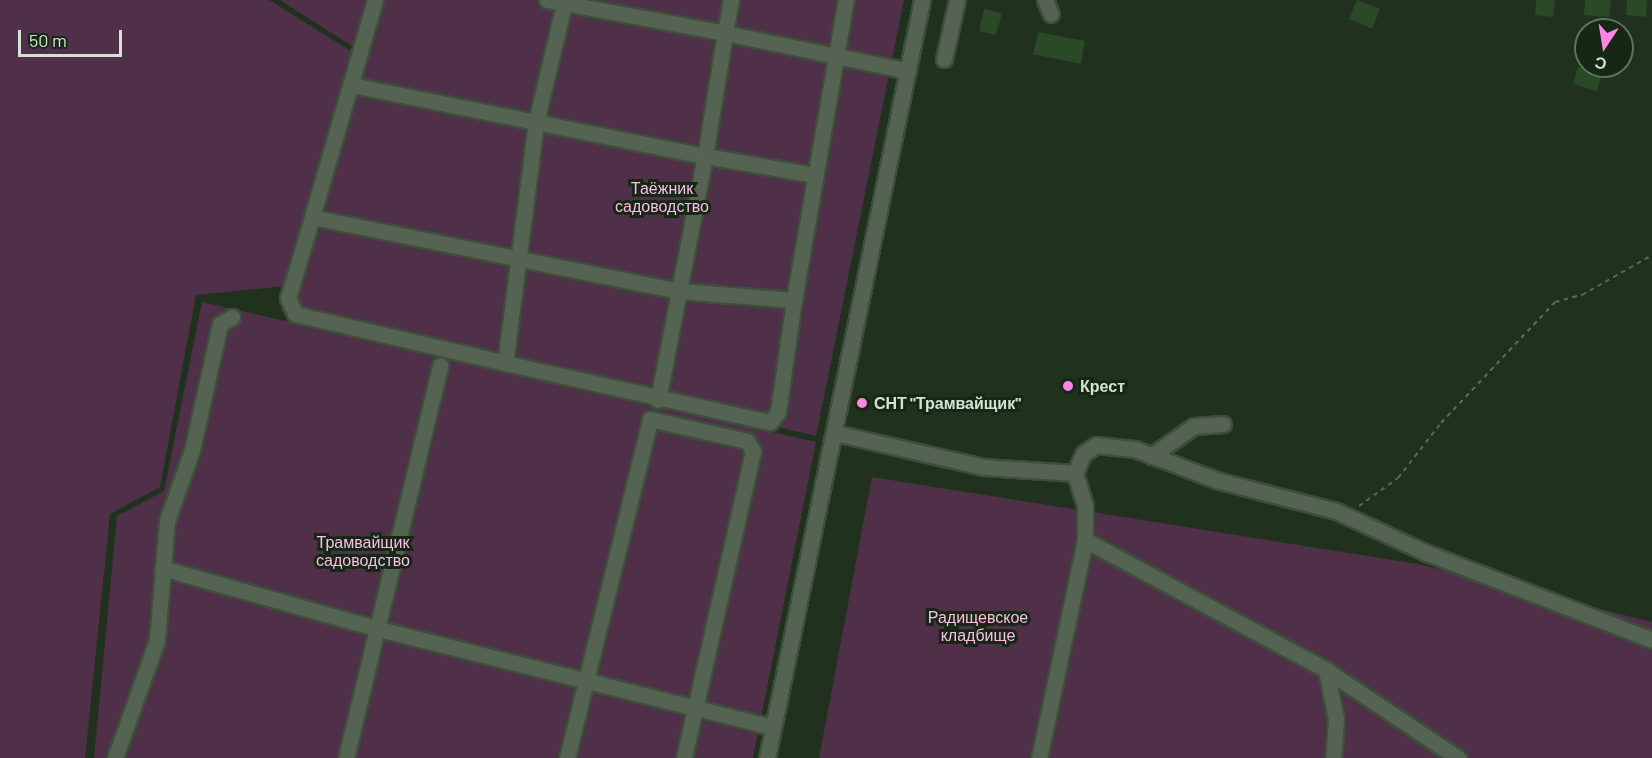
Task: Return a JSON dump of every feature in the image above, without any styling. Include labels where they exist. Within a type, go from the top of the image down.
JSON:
[{"type":"street","points":[[375,0],[352,86],[288,298],[295,314],[658,400],[770,422],[778,412],[834,56],[846,0]]},
{"type":"street","points":[[547,0],[908,70]]},
{"type":"street","points":[[658,400],[705,156],[731,0]]},
{"type":"street","points":[[767,758],[836,433],[922,0]]},
{"type":"street","points":[[945,59],[957,0]]},
{"type":"street","points":[[505,363],[522,255],[536,122],[565,2]]},
{"type":"street","points":[[352,86],[705,156],[815,175]]},
{"type":"street","points":[[312,217],[522,255],[680,291],[794,300]]},
{"type":"street","points":[[115,758],[157,640],[167,521],[192,450],[220,324],[232,317]]},
{"type":"street","points":[[346,758],[379,629],[440,365]]},
{"type":"street","points":[[567,758],[650,419],[747,441],[753,451],[684,758]]},
{"type":"street","points":[[1151,456],[1194,426],[1223,424]]},
{"type":"street","points":[[836,433],[984,467],[1075,473]]},
{"type":"street","points":[[1039,758],[1085,540],[1085,506],[1075,473],[1083,454],[1096,445],[1151,456],[1215,480],[1346,516],[1427,553],[1652,640]]},
{"type":"street","points":[[1085,540],[1326,670],[1458,758]]},
{"type":"street","points":[[162,568],[379,629],[773,727]]},
{"type":"street","points":[[1326,670],[1336,719],[1333,758]]},
{"type":"path","points":[[1346,516],[1398,478],[1441,423],[1555,302],[1582,295],[1652,255]]},
{"type":"green space","points":[[0,0],[269,0],[354,53],[286,286],[196,295],[160,487],[110,514],[85,758],[0,758]]},
{"type":"green space","name":"Таёжник садоводство","points":[[280,0],[904,0],[816,436],[281,311],[358,50]]},
{"type":"green space","name":"Трамвайщик садоводство","points":[[202,302],[816,442],[753,758],[94,758],[117,516],[164,491]]},
{"type":"green space","name":"Радищевское кладбище","points":[[872,477],[1418,564],[1652,622],[1652,758],[819,758]]},
{"type":"building","points":[[1357,0],[1380,9],[1372,29],[1349,19]]},
{"type":"building","points":[[1536,0],[1555,0],[1553,17],[1535,15]]},
{"type":"building","points":[[1585,0],[1611,0],[1609,17],[1584,15]]},
{"type":"building","points":[[1627,0],[1647,0],[1646,17],[1626,15]]},
{"type":"building","points":[[984,9],[1002,13],[996,35],[979,31]]},
{"type":"building","points":[[1038,32],[1085,41],[1081,64],[1033,54]]},
{"type":"building","points":[[1575,78],[1601,78],[1597,91],[1573,84]]},
{"type":"place","name":"Крест","points":[[1068,386]]},
{"type":"place","name":"СНТ \"Трамвайщик\"","points":[[862,403]]}]
